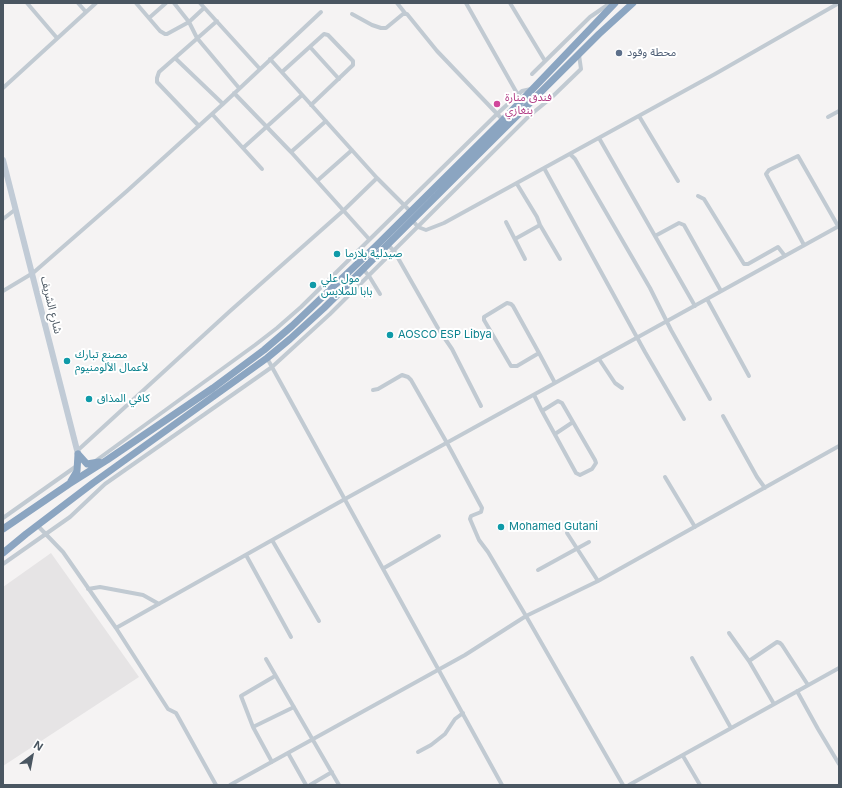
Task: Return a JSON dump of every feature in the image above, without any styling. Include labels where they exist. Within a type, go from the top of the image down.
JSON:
[{"type":"highway","points":[[3,529],[213,388],[264,350],[306,314],[503,120],[614,3]]},
{"type":"highway","points":[[3,553],[93,483],[267,358],[342,291],[599,34],[633,3]]},
{"type":"highway","points":[[77,452],[87,464],[107,460]]},
{"type":"highway","points":[[69,484],[78,465],[77,452]]},
{"type":"main road","name":"شارع الشريف","points":[[3,160],[77,452]]},
{"type":"street","points":[[28,3],[58,38]]},
{"type":"street","points":[[78,3],[86,12]]},
{"type":"street","points":[[3,88],[96,3]]},
{"type":"street","points":[[136,3],[160,31],[165,34],[188,22],[204,8]]},
{"type":"street","points":[[149,18],[166,3]]},
{"type":"street","points":[[174,3],[188,22],[197,38],[239,88]]},
{"type":"street","points":[[200,3],[260,70]]},
{"type":"street","points":[[398,3],[437,51],[503,120]]},
{"type":"street","points":[[466,3],[518,95]]},
{"type":"street","points":[[510,3],[544,61]]},
{"type":"street","points":[[532,74],[590,17],[606,6],[614,3]]},
{"type":"street","points":[[413,221],[418,227],[429,230],[517,184],[839,3]]},
{"type":"street","points":[[3,291],[32,273],[212,114],[321,12]]},
{"type":"street","points":[[352,14],[372,25],[386,28],[405,13]]},
{"type":"street","points":[[198,126],[157,82],[156,78],[159,72],[217,21]]},
{"type":"street","points":[[282,72],[326,34],[353,61],[353,65],[312,105]]},
{"type":"street","points":[[310,47],[339,79]]},
{"type":"street","points":[[3,564],[70,516],[105,484],[272,367],[369,276],[529,116],[551,98],[581,69],[579,55]]},
{"type":"street","points":[[175,58],[223,104]]},
{"type":"street","points":[[270,60],[377,178],[411,212]]},
{"type":"street","points":[[91,464],[272,332],[301,307],[497,114],[526,89],[532,89]]},
{"type":"street","points":[[234,93],[291,152],[369,239]]},
{"type":"street","points":[[243,148],[302,95]]},
{"type":"street","points":[[828,118],[839,111]]},
{"type":"street","points":[[212,114],[262,169]]},
{"type":"street","points":[[639,116],[678,181]]},
{"type":"street","points":[[291,152],[326,121]]},
{"type":"street","points":[[599,138],[695,306]]},
{"type":"street","points":[[317,181],[352,150]]},
{"type":"street","points":[[570,154],[650,288],[666,321],[710,400]]},
{"type":"street","points":[[116,628],[447,442],[839,226],[798,156],[769,170],[766,174],[804,245]]},
{"type":"street","points":[[544,168],[684,419]]},
{"type":"street","points":[[77,452],[344,210],[377,178]]},
{"type":"street","points":[[517,184],[560,259]]},
{"type":"street","points":[[698,196],[704,198],[744,264],[748,264],[776,247],[780,248],[785,256]]},
{"type":"street","points":[[3,219],[16,210]]},
{"type":"street","points":[[506,222],[525,259]]},
{"type":"street","points":[[655,236],[679,223],[684,225],[721,291]]},
{"type":"street","points":[[515,238],[540,225]]},
{"type":"street","points":[[388,245],[394,251],[439,330],[452,349],[481,406]]},
{"type":"street","points":[[354,255],[360,262]]},
{"type":"street","points":[[363,269],[380,294]]},
{"type":"street","points":[[342,291],[347,297]]},
{"type":"street","points":[[707,299],[749,376]]},
{"type":"street","points":[[539,353],[517,366],[511,366],[484,320],[484,317],[503,305],[510,303],[513,306],[556,383]]},
{"type":"street","points":[[324,308],[330,314]]},
{"type":"street","points":[[267,358],[384,568],[502,785]]},
{"type":"street","points":[[599,359],[615,383],[622,388]]},
{"type":"street","points":[[372,390],[378,389],[402,375],[408,377],[447,442],[482,508],[481,512],[471,516],[470,519],[479,540],[488,552],[526,616],[624,785]]},
{"type":"street","points":[[534,395],[542,411],[578,474],[584,474],[592,469],[596,463],[595,460],[560,401],[542,411]]},
{"type":"street","points":[[723,416],[757,478],[765,488]]},
{"type":"street","points":[[555,434],[573,422]]},
{"type":"street","points":[[230,785],[465,654],[526,616],[598,581],[839,446]]},
{"type":"street","points":[[3,518],[78,465]]},
{"type":"street","points":[[665,477],[695,527]]},
{"type":"street","points":[[38,525],[63,552],[116,628],[168,709],[176,714],[216,785]]},
{"type":"street","points":[[567,533],[598,581]]},
{"type":"street","points":[[384,568],[439,536]]},
{"type":"street","points":[[272,540],[319,621]]},
{"type":"street","points":[[538,570],[589,542]]},
{"type":"street","points":[[246,555],[291,637]]},
{"type":"street","points":[[88,588],[100,587],[144,595],[159,604]]},
{"type":"street","points":[[729,633],[749,661],[774,704]]},
{"type":"street","points":[[749,661],[776,642],[780,643],[808,685]]},
{"type":"street","points":[[692,658],[731,728]]},
{"type":"street","points":[[266,659],[339,785]]},
{"type":"street","points":[[629,785],[839,668]]},
{"type":"street","points":[[272,762],[253,727],[240,696],[275,676]]},
{"type":"street","points":[[797,691],[839,764]]},
{"type":"street","points":[[253,727],[294,707]]},
{"type":"street","points":[[418,752],[431,745],[445,734],[456,717],[462,713]]},
{"type":"street","points":[[288,753],[306,785]]},
{"type":"street","points":[[683,756],[700,785]]},
{"type":"street","points":[[310,785],[332,772]]},
{"type":"shaded area","points":[[51,553],[139,677],[3,766],[3,587]]},
{"type":"place","name":"محطة وقود","points":[[619,53]]},
{"type":"place","name":"فندق منارة بنغازي","points":[[497,104]]},
{"type":"place","name":"صيدلية بلازما","points":[[337,254]]},
{"type":"place","name":"مول علي بابا للملابس","points":[[313,285]]},
{"type":"place","name":"AOSCO ESP Libya","points":[[390,335]]},
{"type":"place","name":"مصنع تبارك لأعمال الألومنيوم","points":[[67,361]]},
{"type":"place","name":"كافي المذاق","points":[[89,399]]},
{"type":"place","name":"Mohamed Gutani","points":[[501,527]]}]
